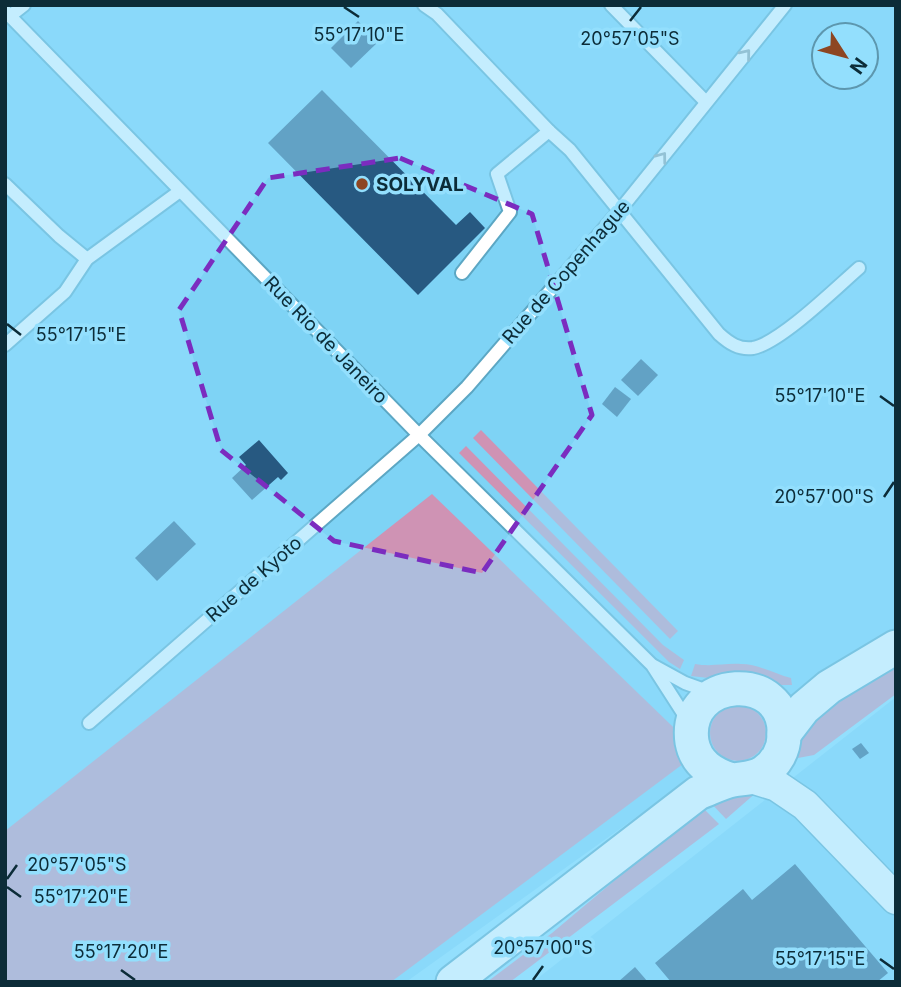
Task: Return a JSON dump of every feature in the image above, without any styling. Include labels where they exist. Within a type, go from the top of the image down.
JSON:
[{"type":"main road","points":[[453,982],[698,793],[763,773],[804,708],[828,687],[896,647]]},
{"type":"main road","points":[[667,816],[694,742],[696,713],[714,694],[729,688],[744,687],[762,694],[772,702],[783,722],[783,743]]},
{"type":"main road","points":[[772,702],[828,687]]},
{"type":"main road","points":[[694,742],[715,775],[741,779]]},
{"type":"street","points":[[783,743],[787,778],[805,805],[896,899]]},
{"type":"street","points":[[741,779],[777,786],[805,805]]},
{"type":"lane","points":[[8,14],[24,5]]},
{"type":"lane","points":[[424,5],[437,14],[570,150],[719,334],[729,342],[751,348],[764,345],[781,334],[859,268]]},
{"type":"lane","points":[[611,5],[706,102]]},
{"type":"lane","name":"Rue de Copenhague","points":[[419,435],[467,387],[620,210],[785,5]]},
{"type":"lane","name":"Rue Rio de Janeiro","points":[[8,14],[419,435],[652,665],[673,695],[694,742]]},
{"type":"lane","points":[[463,273],[510,212],[497,174],[549,131]]},
{"type":"lane","points":[[5,184],[87,259]]},
{"type":"lane","points":[[5,345],[65,292],[87,259],[180,191]]},
{"type":"lane","name":"Rue de Kyoto","points":[[89,723],[419,435]]},
{"type":"lane","name":"Rue Rio de Janeiro","points":[[652,665],[685,683],[714,694]]},
{"type":"highlighted area","points":[[400,158],[532,214],[592,415],[482,573],[334,541],[221,450],[179,310],[268,178]]},
{"type":"shaded area","points":[[5,5],[896,5],[896,631],[406,982],[5,982]]},
{"type":"shaded area","points":[[481,430],[678,631],[670,639],[473,438]]},
{"type":"shaded area","points":[[466,446],[663,645],[684,660],[680,669],[669,662],[459,453]]},
{"type":"shaded area","points":[[432,494],[699,752],[391,982],[5,982],[5,831]]},
{"type":"shaded area","points":[[896,660],[896,694],[814,755],[798,758],[793,753],[809,719]]},
{"type":"shaded area","points":[[695,664],[747,664],[791,678],[792,685],[691,676]]},
{"type":"shaded area","points":[[896,697],[896,982],[533,982]]},
{"type":"shaded area","points":[[738,705],[749,707],[758,713],[764,722],[764,744],[758,753],[749,759],[738,761],[727,759],[718,753],[712,744],[710,733],[712,722],[718,713],[727,707]]},
{"type":"shaded area","points":[[758,791],[726,819],[709,801]]},
{"type":"shaded area","points":[[702,807],[719,824],[510,982],[487,982],[552,933]]},
{"type":"building","points":[[358,21],[378,42],[351,68],[331,48]]},
{"type":"building","name":"SOLYVAL","points":[[322,90],[456,225],[470,212],[485,228],[418,295],[268,143]]},
{"type":"building","points":[[641,359],[658,375],[638,396],[621,380]]},
{"type":"building","points":[[615,387],[631,399],[617,417],[602,404]]},
{"type":"building","points":[[259,440],[288,473],[281,480],[278,477],[252,500],[232,478],[246,465],[239,457]]},
{"type":"building","points":[[174,521],[196,544],[157,581],[135,558]]},
{"type":"building","points":[[861,743],[869,753],[860,759],[852,749]]},
{"type":"building","points":[[795,864],[888,973],[877,982],[671,982],[655,963],[743,889],[752,900]]},
{"type":"building","points":[[635,967],[648,982],[618,982]]},
{"type":"place","name":"SOLYVAL","points":[[362,184]]}]
